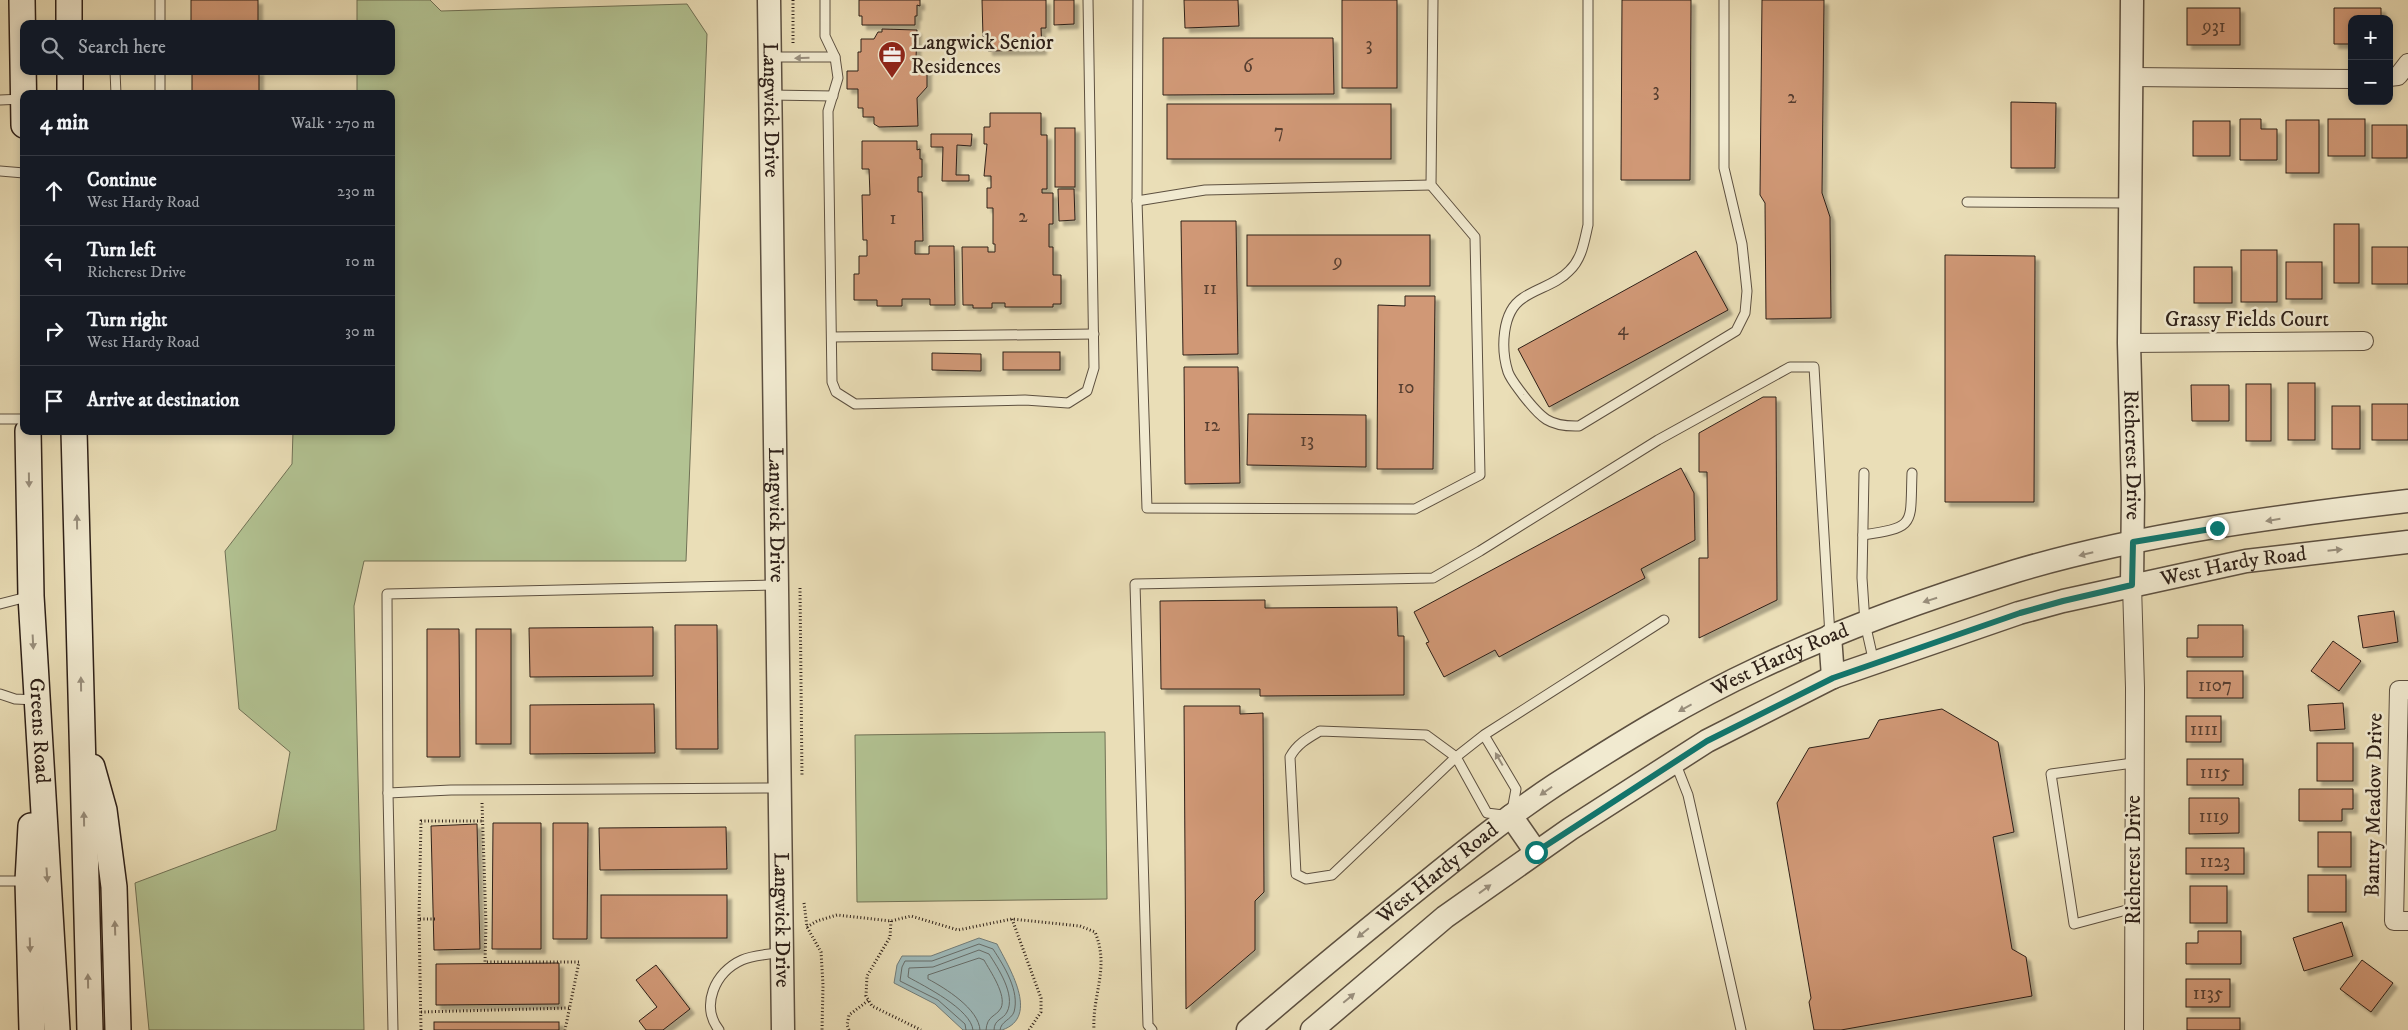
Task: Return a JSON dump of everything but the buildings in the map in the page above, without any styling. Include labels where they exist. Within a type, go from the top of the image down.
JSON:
[{"type":"main road","points":[[22,0],[22,20]]},
{"type":"main road","points":[[69,0],[69,20]]},
{"type":"main road","points":[[23,75],[23,90]]},
{"type":"main road","points":[[70,75],[70,90]]},
{"type":"main road","name":"Greens Road","points":[[28,435],[31,596],[36,711],[57,1030]]},
{"type":"main road","name":"Greens Road","points":[[74,435],[90,1030]]},
{"type":"main road","points":[[32,1030],[28,881],[36,711]]},
{"type":"main road","points":[[82,733],[104,810],[112,878],[118,1030]]},
{"type":"street","name":"Langwick Drive","points":[[768,0],[783,1030]]},
{"type":"street","name":"Richcrest Drive","points":[[2132,0],[2130,343],[2134,688],[2134,1030]]},
{"type":"street","points":[[2393,77],[2398,76],[2408,63]]},
{"type":"street","points":[[2131,77],[2348,78]]},
{"type":"street","name":"Grassy Fields Court","points":[[2130,343],[2364,341]]},
{"type":"street","name":"West Hardy Road","points":[[1248,1030],[1387,913],[1511,816],[1610,750],[1756,669],[1830,636],[2018,571],[2133,542],[2408,501]]},
{"type":"street","name":"West Hardy Road","points":[[1312,1030],[1445,917],[1536,852],[1707,741],[1833,678],[2020,613],[2063,601],[2246,561],[2408,542]]},
{"type":"street","points":[[1830,636],[1833,678]]},
{"type":"street","name":"Bantry Meadow Drive","points":[[2401,921],[2404,690]]},
{"type":"street","points":[[1511,816],[1536,852]]},
{"type":"lane","points":[[160,0],[160,20]]},
{"type":"lane","points":[[825,0],[825,36],[835,57],[838,78],[828,111],[832,382],[836,392],[855,404],[1026,400],[1068,403],[1087,391],[1094,368],[1088,0]]},
{"type":"lane","points":[[1138,0],[1137,201],[1147,508],[1415,509],[1480,475],[1474,237],[1431,185],[1433,0]]},
{"type":"lane","points":[[1588,0],[1588,226],[1582,250],[1569,272],[1517,302],[1506,320],[1505,342],[1509,374],[1536,412],[1552,424],[1561,427],[1579,426],[1736,331],[1742,322],[1747,305],[1742,244],[1724,168],[1724,0]]},
{"type":"lane","points":[[769,57],[835,57]]},
{"type":"lane","points":[[115,75],[116,90]]},
{"type":"lane","points":[[160,75],[160,90]]},
{"type":"lane","points":[[770,95],[833,96]]},
{"type":"lane","points":[[0,100],[20,99]]},
{"type":"lane","points":[[0,171],[20,172]]},
{"type":"lane","points":[[1137,201],[1205,190],[1431,185]]},
{"type":"lane","points":[[1967,202],[2132,204]]},
{"type":"lane","points":[[832,337],[1094,334]]},
{"type":"lane","points":[[1152,1030],[1148,1025],[1135,584],[1433,578],[1480,551],[1658,440],[1790,367],[1814,367],[1830,636]]},
{"type":"lane","points":[[0,419],[20,420]]},
{"type":"lane","points":[[1864,473],[1862,578],[1865,623],[1874,663]]},
{"type":"lane","points":[[1862,535],[1896,530],[1909,519],[1912,473]]},
{"type":"lane","points":[[393,1030],[386,594],[778,584]]},
{"type":"lane","points":[[0,604],[31,596]]},
{"type":"lane","points":[[1484,734],[1516,789],[1511,816],[1487,813],[1456,757],[1426,735],[1320,731],[1306,739],[1296,747],[1290,757],[1296,874],[1306,879],[1332,875],[1456,757],[1484,734],[1664,620]]},
{"type":"lane","points":[[0,694],[15,699],[36,711]]},
{"type":"lane","points":[[1675,762],[1688,795],[1741,1030]]},
{"type":"lane","points":[[2133,763],[2052,774],[2074,924],[2134,908]]},
{"type":"lane","points":[[388,793],[481,790],[780,788]]},
{"type":"lane","points":[[0,881],[28,881]]},
{"type":"lane","points":[[719,1030],[712,1021],[710,1003],[716,983],[727,970],[743,960],[783,952]]},
{"type":"path","points":[[792,0],[793,58]]},
{"type":"path","points":[[800,580],[802,779]]},
{"type":"path","points":[[481,790],[486,924],[485,962],[579,962],[565,1030]]},
{"type":"path","points":[[421,1030],[419,919],[421,821],[483,821]]},
{"type":"path","points":[[803,898],[807,927],[820,952],[823,985],[822,1030]]},
{"type":"path","points":[[807,927],[817,921],[837,916],[890,921],[911,916],[958,930],[1012,919],[1080,926],[1096,932],[1102,948],[1102,968],[1094,1017],[1094,1030]]},
{"type":"path","points":[[419,919],[435,919]]},
{"type":"path","points":[[1012,919],[1041,998],[1041,1012],[1029,1030]]},
{"type":"path","points":[[890,921],[890,937],[867,976],[866,996],[872,1006],[921,1030]]},
{"type":"path","points":[[849,1030],[847,1025],[849,1014],[868,1000]]},
{"type":"path","points":[[421,1012],[569,1008]]},
{"type":"green space","points":[[357,0],[430,0],[441,11],[687,4],[707,34],[686,561],[364,561],[354,606],[364,1030],[149,1030],[135,883],[276,830],[290,752],[239,709],[225,551],[292,464],[293,435],[395,435],[395,90],[357,90],[357,75],[395,75],[395,20],[357,20]]},
{"type":"green space","points":[[1105,732],[1107,899],[857,902],[855,735]]},
{"type":"water","points":[[979,938],[997,944],[1014,977],[1018,990],[1019,1014],[1013,1023],[1002,1030],[963,1030],[935,1004],[894,983],[897,965],[902,956],[931,956]]},
{"type":"place","name":"Langwick Senior Residences","points":[[892,79]]},
{"type":"route","points":[[1536,852],[1707,741],[1833,678],[2020,613],[2132,585],[2133,542],[2217,528]]}]
